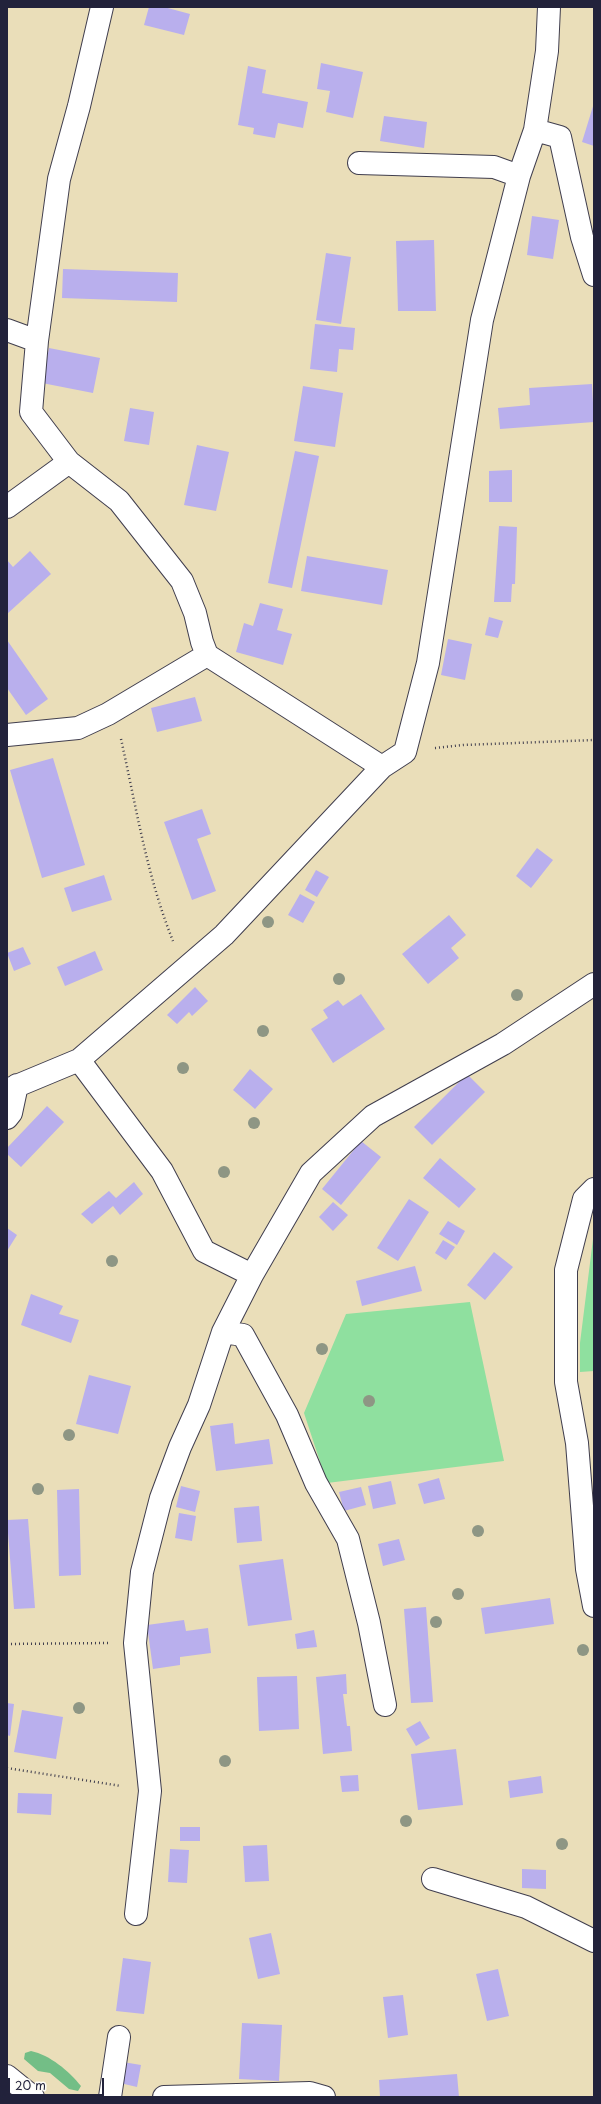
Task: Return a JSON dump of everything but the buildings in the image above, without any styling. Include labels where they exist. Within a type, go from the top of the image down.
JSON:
[{"type":"street","points":[[7,1118],[11,1113],[12,1088],[78,1060],[185,969],[224,935],[382,767],[405,752],[428,663],[482,320],[519,176],[535,130],[547,51],[549,7]]},
{"type":"street","points":[[107,8],[59,179],[37,341],[32,412],[69,462],[119,501],[182,581],[195,613],[202,642],[207,655],[382,767]]},
{"type":"street","points":[[535,130],[560,137],[582,237],[594,275]]},
{"type":"street","points":[[359,162],[494,167],[519,176]]},
{"type":"street","points":[[7,330],[37,341]]},
{"type":"street","points":[[7,507],[69,462]]},
{"type":"street","points":[[7,735],[78,728],[108,714],[207,655]]},
{"type":"street","points":[[136,1914],[150,1791],[134,1643],[142,1572],[160,1498],[180,1446],[199,1405],[223,1332],[252,1275],[311,1173],[373,1116],[503,1044],[594,984]]},
{"type":"street","points":[[78,1060],[162,1171],[204,1251],[252,1275]]},
{"type":"street","points":[[594,1189],[584,1199],[566,1270],[566,1382],[577,1443],[587,1569],[594,1606]]},
{"type":"street","points":[[223,1332],[243,1335],[287,1414],[316,1483],[348,1539],[369,1623],[385,1705]]},
{"type":"street","points":[[433,1879],[526,1908],[594,1941]]},
{"type":"street","points":[[110,2097],[119,2037]]},
{"type":"street","points":[[7,2076],[33,2097]]},
{"type":"street","points":[[164,2097],[310,2093],[324,2097]]},
{"type":"path","points":[[108,714],[118,726],[145,845],[165,921],[185,969]]},
{"type":"path","points":[[405,752],[463,744],[594,740]]},
{"type":"path","points":[[7,1644],[134,1643]]},
{"type":"path","points":[[7,1768],[150,1791]]},
{"type":"green space","points":[[594,1231],[594,1371],[580,1372],[580,1343]]},
{"type":"green space","points":[[470,1302],[504,1461],[327,1483],[304,1413],[346,1314]]},
{"type":"green space","points":[[31,2051],[45,2056],[65,2069],[81,2086],[78,2091],[69,2089],[50,2073],[38,2071],[24,2059],[25,2053]]}]
